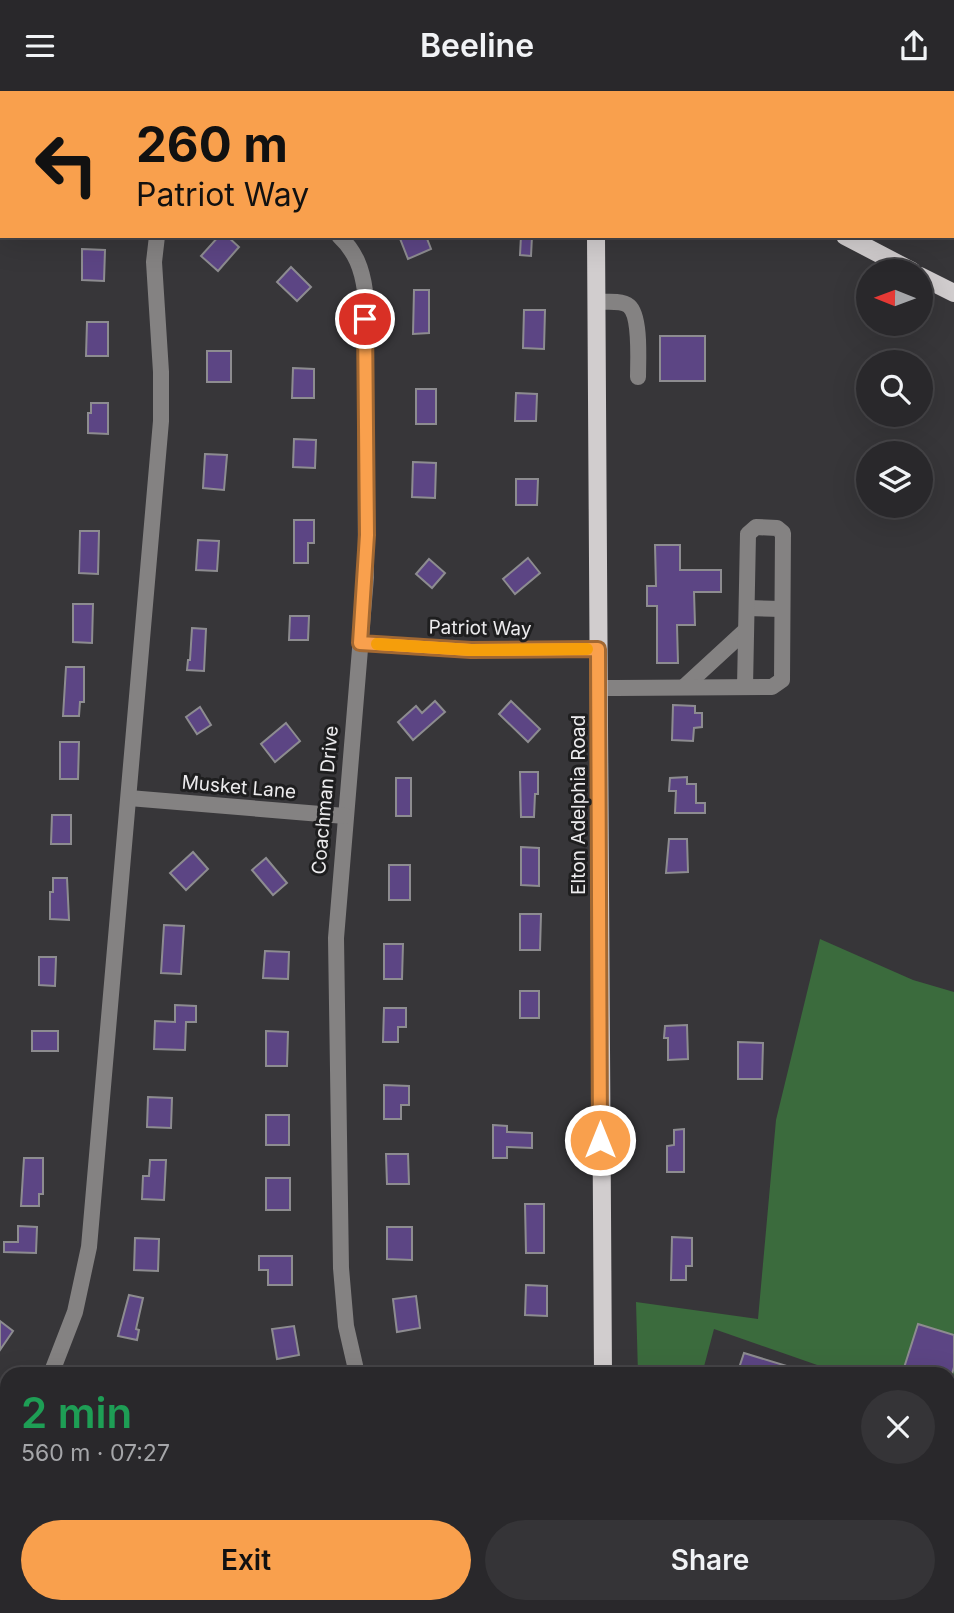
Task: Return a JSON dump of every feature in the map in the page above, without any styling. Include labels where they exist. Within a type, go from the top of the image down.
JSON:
[{"type":"main road","name":"Elton Adelphia Road","points":[[596,238],[603,1367]]},
{"type":"main road","points":[[849,238],[889,259]]},
{"type":"main road","points":[[933,282],[954,293]]},
{"type":"street","points":[[54,1367],[75,1312],[89,1247],[161,421],[161,372],[154,262],[157,238]]},
{"type":"street","name":"Coachman Drive","points":[[341,238],[358,261],[365,291],[367,535],[336,938],[341,1268],[346,1326],[355,1367]]},
{"type":"street","points":[[597,302],[622,304],[631,310],[636,326],[638,377]]},
{"type":"street","points":[[598,688],[772,687],[782,680],[783,533],[777,528],[756,527],[748,534],[746,687]]},
{"type":"street","points":[[747,608],[782,608]]},
{"type":"street","points":[[684,687],[746,630]]},
{"type":"street","name":"Patriot Way","points":[[360,643],[471,650],[598,649]]},
{"type":"street","name":"Musket Lane","points":[[129,798],[345,817]]},
{"type":"green space","points":[[820,939],[913,980],[954,992],[954,1367],[823,1367],[714,1329],[704,1367],[638,1367],[636,1302],[758,1319],[776,1120]]},
{"type":"building","points":[[217,238],[229,238],[239,247],[218,271],[201,256]]},
{"type":"building","points":[[400,238],[427,238],[431,249],[408,259]]},
{"type":"building","points":[[521,238],[532,238],[531,256],[520,255]]},
{"type":"building","points":[[82,249],[105,250],[104,281],[82,280]]},
{"type":"building","points":[[291,267],[311,287],[297,301],[277,282]]},
{"type":"building","points":[[414,290],[429,290],[429,333],[413,334]]},
{"type":"building","points":[[524,310],[545,310],[544,349],[523,348]]},
{"type":"building","points":[[87,322],[108,322],[108,356],[86,356]]},
{"type":"building","points":[[660,336],[705,336],[705,381],[660,381]]},
{"type":"building","points":[[207,351],[231,351],[231,382],[207,382]]},
{"type":"building","points":[[293,368],[314,369],[314,398],[292,398]]},
{"type":"building","points":[[416,389],[436,389],[436,424],[416,424]]},
{"type":"building","points":[[516,393],[537,394],[536,421],[515,421]]},
{"type":"building","points":[[91,403],[108,403],[108,434],[88,433]]},
{"type":"building","points":[[294,439],[316,440],[315,468],[293,467]]},
{"type":"building","points":[[205,454],[227,455],[224,490],[203,488]]},
{"type":"building","points":[[413,462],[436,463],[435,498],[412,497]]},
{"type":"building","points":[[516,479],[538,479],[537,505],[516,505]]},
{"type":"building","points":[[294,520],[314,520],[314,543],[308,543],[308,563],[294,563]]},
{"type":"building","points":[[80,531],[99,531],[98,574],[79,573]]},
{"type":"building","points":[[198,540],[219,541],[217,571],[196,570]]},
{"type":"building","points":[[655,545],[680,545],[680,570],[721,570],[721,592],[694,592],[695,625],[677,625],[678,663],[657,663],[657,606],[647,606],[647,586],[656,586]]},
{"type":"building","points":[[528,558],[540,573],[515,594],[503,579]]},
{"type":"building","points":[[429,559],[445,573],[432,588],[416,574]]},
{"type":"building","points":[[73,604],[93,604],[92,643],[73,642]]},
{"type":"building","points":[[290,616],[309,616],[308,640],[289,640]]},
{"type":"building","points":[[192,628],[206,629],[204,671],[187,670]]},
{"type":"building","points":[[66,667],[84,667],[84,702],[80,702],[79,716],[63,716]]},
{"type":"building","points":[[435,701],[445,712],[413,740],[398,722],[416,706],[422,713]]},
{"type":"building","points":[[511,701],[540,729],[528,742],[499,714]]},
{"type":"building","points":[[673,705],[695,706],[695,713],[702,713],[702,727],[694,728],[693,741],[672,740]]},
{"type":"building","points":[[200,707],[211,725],[197,734],[186,717]]},
{"type":"building","points":[[286,723],[300,741],[275,762],[261,744]]},
{"type":"building","points":[[60,742],[79,742],[78,779],[60,779]]},
{"type":"building","points":[[520,772],[538,772],[534,817],[521,817]]},
{"type":"building","points":[[687,777],[687,784],[696,784],[696,803],[705,803],[705,813],[675,813],[676,791],[669,791],[670,778]]},
{"type":"building","points":[[396,778],[411,778],[411,816],[396,816]]},
{"type":"building","points":[[52,815],[71,815],[71,844],[51,844]]},
{"type":"building","points":[[669,839],[687,839],[688,872],[666,873]]},
{"type":"building","points":[[521,847],[539,848],[539,886],[521,885]]},
{"type":"building","points":[[193,852],[208,869],[186,890],[170,873]]},
{"type":"building","points":[[266,858],[287,883],[273,895],[252,870]]},
{"type":"building","points":[[389,865],[410,865],[410,900],[389,900]]},
{"type":"building","points":[[53,878],[67,878],[69,920],[50,919]]},
{"type":"building","points":[[520,914],[541,914],[540,950],[520,950]]},
{"type":"building","points":[[164,925],[184,926],[181,974],[161,973]]},
{"type":"building","points":[[384,944],[403,944],[402,979],[384,979]]},
{"type":"building","points":[[265,951],[289,952],[288,979],[263,978]]},
{"type":"building","points":[[39,957],[56,957],[55,986],[39,985]]},
{"type":"building","points":[[520,991],[539,991],[539,1018],[520,1018]]},
{"type":"building","points":[[175,1005],[196,1006],[196,1022],[186,1022],[185,1050],[154,1049],[155,1021],[175,1022]]},
{"type":"building","points":[[384,1008],[406,1008],[406,1027],[398,1027],[398,1042],[383,1042]]},
{"type":"building","points":[[687,1025],[688,1059],[668,1060],[665,1026]]},
{"type":"building","points":[[32,1031],[58,1031],[58,1051],[32,1051]]},
{"type":"building","points":[[266,1031],[288,1032],[287,1066],[266,1066]]},
{"type":"building","points":[[738,1042],[763,1043],[762,1079],[738,1079]]},
{"type":"building","points":[[384,1085],[409,1086],[409,1105],[401,1105],[401,1119],[384,1119]]},
{"type":"building","points":[[148,1097],[172,1098],[171,1128],[147,1127]]},
{"type":"building","points":[[266,1115],[289,1115],[289,1145],[266,1145]]},
{"type":"building","points":[[493,1125],[507,1126],[507,1132],[532,1133],[532,1148],[507,1147],[507,1158],[493,1158]]},
{"type":"building","points":[[684,1129],[684,1172],[667,1172],[667,1146],[674,1145],[674,1130]]},
{"type":"building","points":[[386,1154],[408,1154],[409,1184],[387,1184]]},
{"type":"building","points":[[24,1158],[43,1158],[43,1194],[39,1194],[39,1206],[21,1206]]},
{"type":"building","points":[[150,1160],[166,1160],[164,1200],[142,1199],[143,1176],[149,1176]]},
{"type":"building","points":[[266,1178],[290,1178],[290,1210],[266,1210]]},
{"type":"building","points":[[525,1204],[544,1204],[544,1253],[526,1253]]},
{"type":"building","points":[[18,1226],[37,1227],[36,1253],[4,1252],[4,1242],[18,1242]]},
{"type":"building","points":[[387,1227],[412,1227],[412,1260],[387,1259]]},
{"type":"building","points":[[672,1237],[692,1238],[692,1266],[686,1266],[686,1280],[671,1280]]},
{"type":"building","points":[[135,1238],[159,1239],[158,1271],[134,1270]]},
{"type":"building","points":[[259,1256],[292,1256],[292,1285],[268,1285],[268,1270],[259,1270]]},
{"type":"building","points":[[526,1285],[547,1286],[547,1316],[525,1315]]},
{"type":"building","points":[[129,1295],[143,1298],[136,1329],[139,1330],[137,1340],[118,1336]]},
{"type":"building","points":[[416,1296],[420,1328],[397,1332],[393,1299]]},
{"type":"building","points":[[0,1321],[13,1331],[0,1350]]},
{"type":"building","points":[[918,1324],[954,1335],[954,1367],[904,1367]]},
{"type":"building","points":[[294,1326],[299,1355],[277,1359],[272,1329]]},
{"type":"building","points":[[744,1353],[790,1367],[739,1367]]},
{"type":"slow traffic","points":[[377,644],[471,650],[587,649]]},
{"type":"route","points":[[365,319],[367,535],[360,643],[471,650],[598,649],[600,1140]]}]
